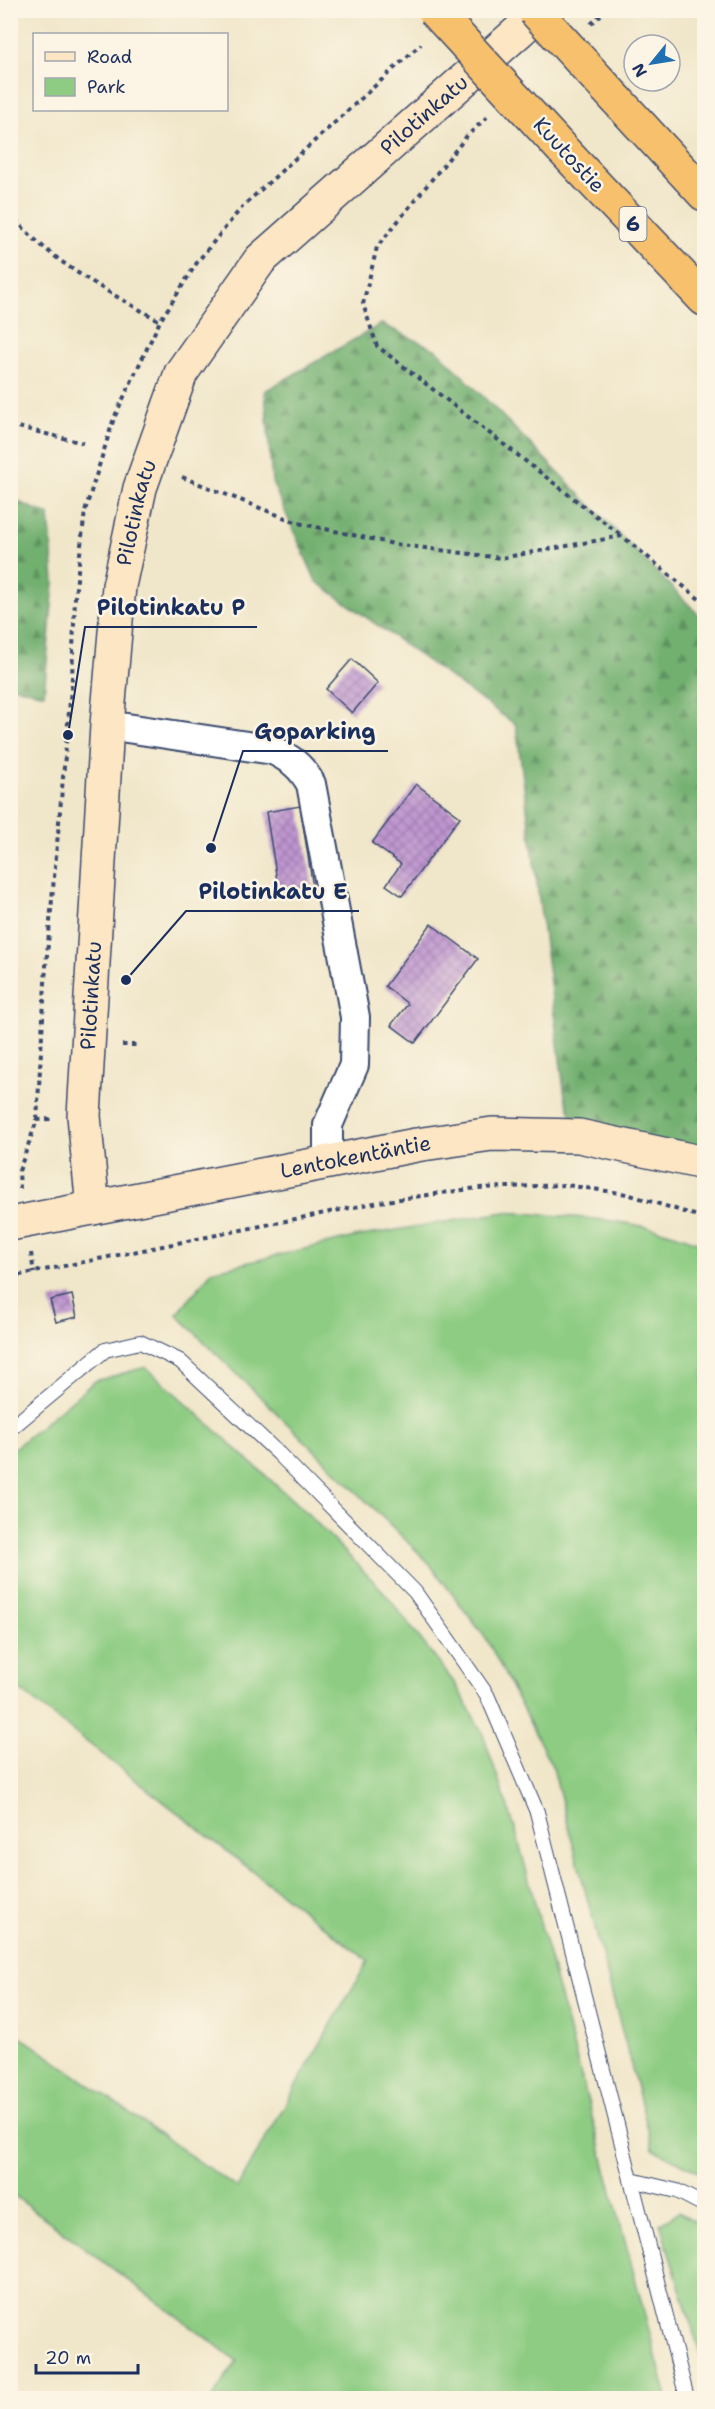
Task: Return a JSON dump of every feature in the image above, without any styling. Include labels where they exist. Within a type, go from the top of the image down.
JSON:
[{"type":"highway","name":"Kuutostie","points":[[434,10],[705,299]]},
{"type":"highway","points":[[534,10],[705,194]]},
{"type":"street","name":"Pilotinkatu","points":[[93,1208],[84,1116],[107,724],[119,586],[140,488],[181,373],[260,260],[543,10]]},
{"type":"street","points":[[107,724],[273,750],[290,758],[301,767],[311,784],[355,1017],[354,1065],[328,1125],[328,1163]]},
{"type":"street","name":"Lentokentäntie","points":[[20,1234],[93,1208],[416,1145],[492,1134],[579,1136],[705,1163]]},
{"type":"lane","points":[[10,1429],[105,1350],[140,1342],[180,1361],[279,1454],[415,1592],[487,1695],[537,1812],[687,2398]]},
{"type":"lane","points":[[631,2180],[676,2191],[705,2205]]},
{"type":"path","points":[[588,26],[606,10]]},
{"type":"path","points":[[492,113],[466,137],[377,247],[363,304],[377,346],[705,603]]},
{"type":"path","points":[[10,212],[26,233],[87,279],[160,321]]},
{"type":"path","points":[[10,424],[83,443]]},
{"type":"path","points":[[182,477],[298,523],[394,544],[501,558],[622,536]]},
{"type":"path","points":[[117,1045],[139,1045]]},
{"type":"path","points":[[10,1277],[379,1202],[477,1188],[566,1185],[627,1194],[705,1218]]},
{"type":"path","points":[[20,1234],[34,1273]]},
{"type":"green space","points":[[381,324],[437,350],[704,620],[704,1163],[579,1136],[565,1097],[516,725],[316,581],[272,482],[265,391]]},
{"type":"green space","points":[[11,499],[49,515],[54,582],[44,694],[11,686]]},
{"type":"green space","points":[[505,1212],[632,1224],[681,1236],[704,1245],[704,2175],[653,2149],[553,1768],[487,1640],[429,1563],[177,1315],[212,1271],[355,1237]]},
{"type":"green space","points":[[146,1367],[308,1514],[384,1592],[456,1685],[482,1732],[515,1828],[667,2398],[212,2398],[237,2361],[11,2193],[11,2030],[237,2188],[368,1961],[11,1683],[11,1451],[95,1381]]},
{"type":"green space","points":[[679,2212],[704,2227],[704,2366],[660,2223]]},
{"type":"building","points":[[352,659],[378,683],[352,713],[326,689]]},
{"type":"building","points":[[416,784],[460,817],[402,896],[386,885],[401,864],[372,843]]},
{"type":"building","points":[[300,806],[313,888],[279,893],[266,812]]},
{"type":"building","points":[[431,924],[478,959],[415,1043],[391,1025],[408,1004],[385,986]]},
{"type":"building","points":[[72,1295],[77,1317],[56,1322],[50,1300]]},
{"type":"place","name":"Pilotinkatu P","points":[[68,735]]},
{"type":"place","name":"Goparking","points":[[211,848]]},
{"type":"place","name":"Pilotinkatu E","points":[[126,980]]}]
